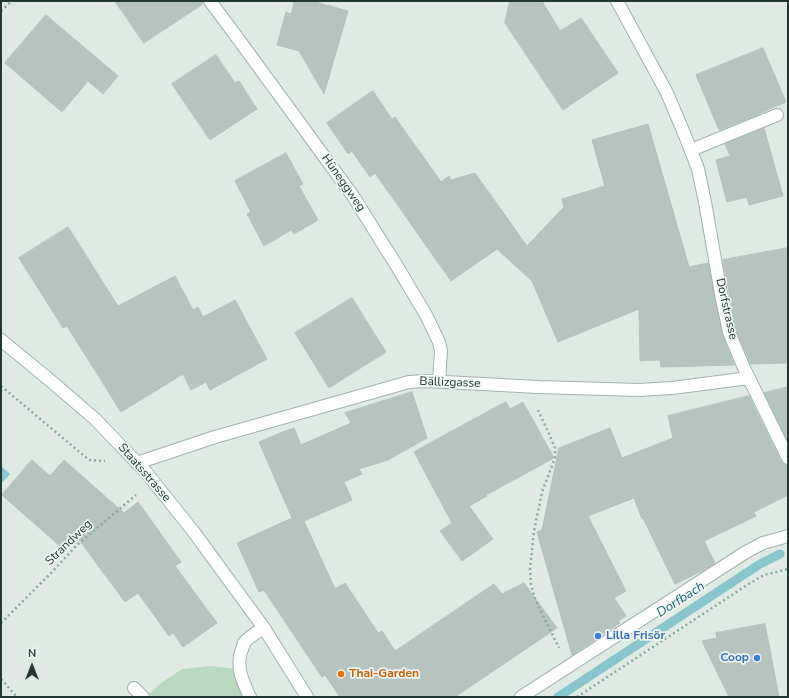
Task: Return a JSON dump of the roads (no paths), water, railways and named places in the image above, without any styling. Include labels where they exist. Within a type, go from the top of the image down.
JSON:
[{"type":"street","name":"Hüneggweg","points":[[210,1],[353,196],[398,268],[426,315],[439,342],[441,351],[439,382]]},
{"type":"street","name":"Dorfstrasse","points":[[617,1],[667,94],[691,150],[698,169],[705,202],[729,332],[749,378],[788,458]]},
{"type":"street","points":[[691,150],[777,114]]},
{"type":"street","name":"Staatsstrasse","points":[[1,340],[95,419],[153,481],[194,531],[264,628],[307,697]]},
{"type":"street","name":"Bällizgasse","points":[[137,463],[215,437],[409,382],[427,380],[439,382],[639,390],[672,388],[749,378]]},
{"type":"street","points":[[521,697],[746,552],[763,543],[788,536]]},
{"type":"street","points":[[250,697],[239,669],[239,659],[244,644],[252,635],[264,628]]},
{"type":"street","points":[[134,688],[143,697]]},
{"type":"water","points":[[1,466],[10,474],[1,484]]},
{"type":"waterway","name":"Dorfbach","points":[[558,697],[760,564],[780,554]]},
{"type":"place","name":"Lilla Frisör","points":[[598,636]]},
{"type":"place","name":"Coop","points":[[757,658]]},
{"type":"place","name":"Thai-Garden","points":[[341,674]]}]
